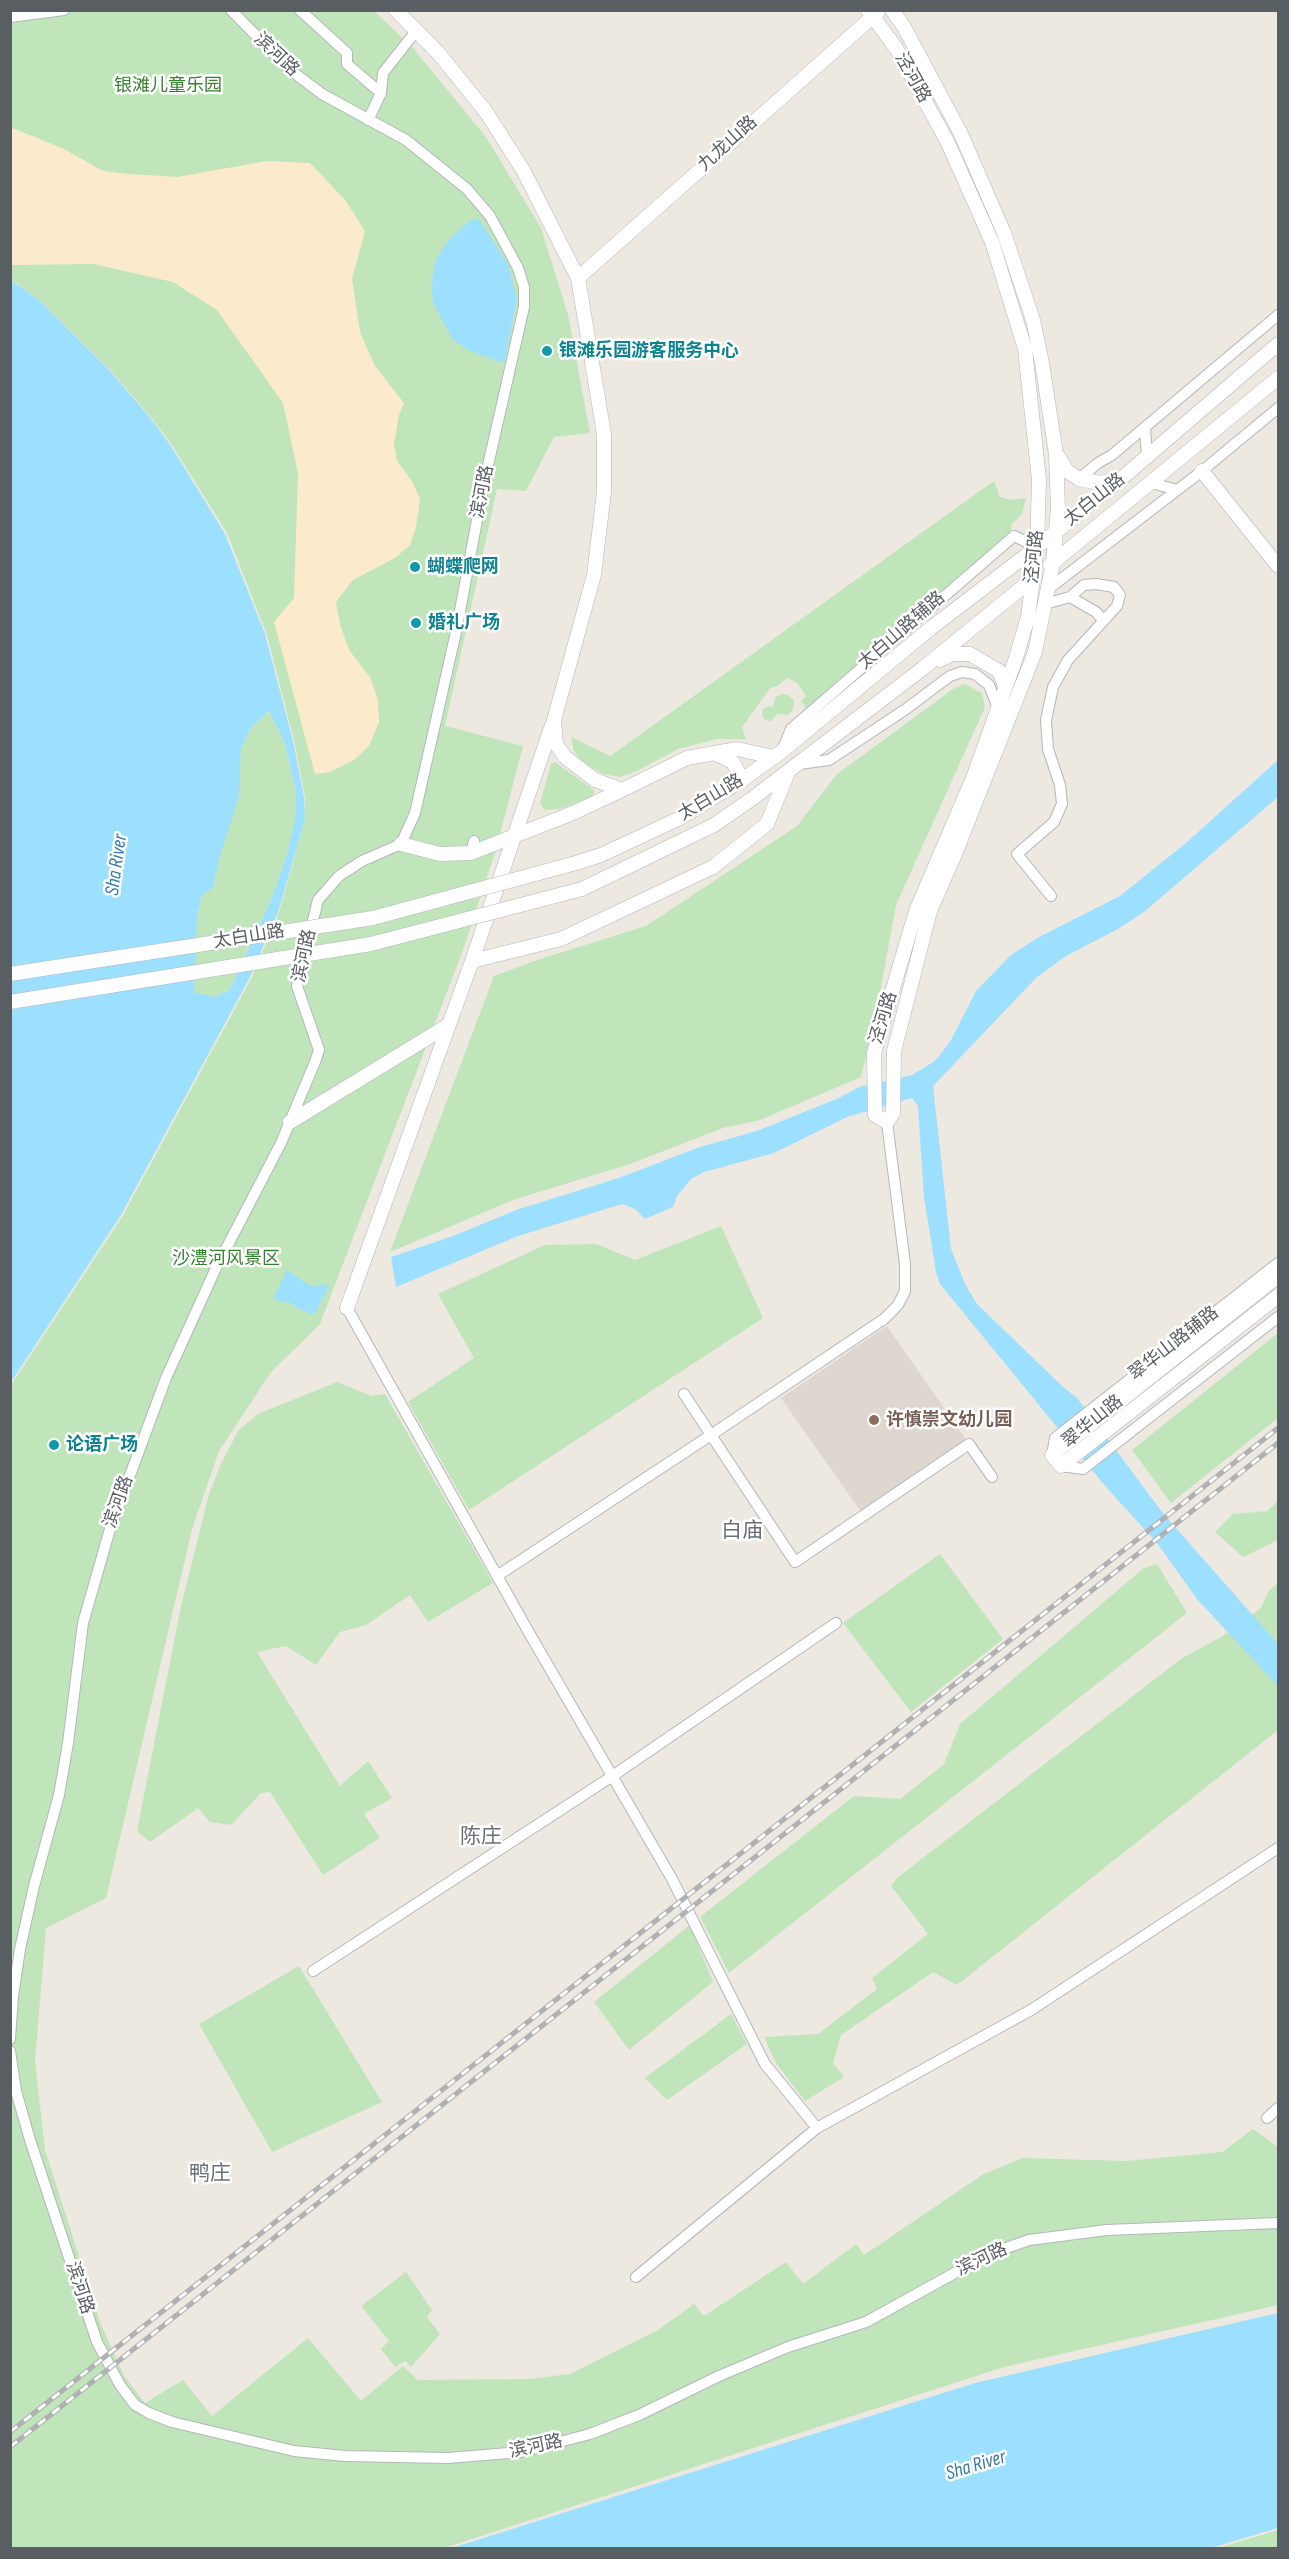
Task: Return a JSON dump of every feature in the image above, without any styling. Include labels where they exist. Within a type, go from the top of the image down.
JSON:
[{"type":"street","points":[[10,17],[64,10]]},
{"type":"street","name":"滨河路","points":[[10,2039],[20,1949],[58,1795],[68,1743],[83,1623],[110,1529],[171,1368],[216,1268],[237,1231],[290,1122],[319,1050],[297,986],[318,900],[339,876],[362,861],[401,844],[415,813],[456,632],[484,483],[524,307],[524,287],[505,241],[490,216],[467,189],[420,150],[322,94],[289,69],[231,10]]},
{"type":"street","points":[[300,10],[347,53],[347,64],[381,93]]},
{"type":"street","points":[[396,10],[440,55],[486,112],[523,170],[578,278],[604,434],[604,492],[594,575],[554,720],[472,961],[347,1308],[611,1777],[672,1879],[765,2064],[817,2128]]},
{"type":"street","name":"泾河路","points":[[885,1117],[894,1051],[930,911],[1035,652],[1053,562],[1058,508],[1056,454],[1033,320],[1004,233],[961,134],[904,27],[892,10]]},
{"type":"street","name":"泾河路","points":[[873,13],[896,48],[948,143],[992,242],[1025,349],[1039,480],[1037,547],[1028,617],[1016,658],[973,778],[916,911],[874,1053],[885,1117]]},
{"type":"street","name":"九龙山路","points":[[578,278],[873,13]]},
{"type":"street","points":[[368,120],[381,93],[383,73],[416,31]]},
{"type":"street","points":[[1079,479],[1145,428],[1278,315]]},
{"type":"street","name":"太白山路","points":[[10,975],[373,918],[601,855],[678,819],[742,780],[778,754],[931,627],[1037,547],[1122,478],[1278,344]]},
{"type":"street","name":"太白山路","points":[[10,1002],[371,944],[582,889],[714,825],[799,764],[922,669],[1278,378]]},
{"type":"street","points":[[1046,597],[1278,408]]},
{"type":"street","points":[[1145,428],[1147,457]]},
{"type":"street","points":[[1056,454],[1067,471],[1079,479],[1100,483],[1122,478]]},
{"type":"street","points":[[1202,471],[1278,566]]},
{"type":"street","points":[[1152,483],[1177,490]]},
{"type":"street","name":"太白山路辅路","points":[[778,754],[791,729],[1014,536],[1037,547]]},
{"type":"street","points":[[1051,896],[1017,854],[1054,822],[1062,804],[1060,785],[1048,749],[1046,720],[1053,687],[1068,660],[1117,606],[1120,595],[1114,587],[1096,584],[1084,585],[1070,597]]},
{"type":"street","points":[[1046,597],[1070,597],[1096,612],[1103,620]]},
{"type":"street","points":[[922,669],[953,654],[970,654],[999,671],[1005,686]]},
{"type":"street","points":[[799,764],[829,760],[906,710],[950,676],[962,672],[975,674],[989,685],[998,708]]},
{"type":"street","points":[[554,720],[556,744],[565,757],[595,780],[622,790]]},
{"type":"street","points":[[401,844],[440,854],[472,847],[516,835],[573,813],[687,758],[737,748],[778,754]]},
{"type":"street","points":[[714,753],[733,762],[742,780]]},
{"type":"street","points":[[472,961],[561,939],[714,867],[767,824],[787,773]]},
{"type":"street","points":[[290,1122],[447,1026]]},
{"type":"street","points":[[497,1576],[884,1319],[898,1305],[905,1291],[904,1264],[885,1117]]},
{"type":"street","name":"翠华山路辅路","points":[[1060,1453],[1278,1263]]},
{"type":"street","name":"翠华山路","points":[[1060,1453],[1110,1409],[1278,1276]]},
{"type":"street","name":"翠华山路","points":[[1110,1409],[1278,1296]]},
{"type":"street","points":[[1060,1453],[1083,1469],[1278,1317]]},
{"type":"street","points":[[684,1394],[795,1562],[969,1444],[992,1477]]},
{"type":"street","points":[[313,1971],[611,1777],[836,1623]]},
{"type":"street","points":[[636,2277],[817,2128],[1031,2010],[1278,1848]]},
{"type":"street","name":"滨河路","points":[[10,2051],[16,2091],[30,2140],[97,2342],[120,2385],[135,2404],[149,2414],[172,2422],[294,2451],[345,2456],[448,2458],[521,2452],[600,2430],[639,2415],[719,2376],[788,2347],[866,2322],[989,2254],[1029,2240],[1107,2230],[1278,2223]]},
{"type":"street","points":[[1267,2118],[1278,2108]]},
{"type":"shaded area","name":"许慎崇文幼儿园","points":[[887,1326],[967,1441],[861,1512],[781,1398]]},
{"type":"green space","points":[[10,11],[374,11],[413,48],[486,137],[541,228],[568,315],[590,433],[554,437],[526,491],[497,489],[445,726],[523,746],[495,853],[463,950],[320,1324],[271,1372],[219,1451],[192,1529],[106,1898],[46,1928],[35,2061],[45,2150],[100,2322],[124,2376],[145,2403],[183,2380],[212,2416],[308,2338],[361,2401],[403,2366],[418,2380],[529,2379],[570,2374],[658,2330],[694,2304],[704,2316],[786,2262],[803,2284],[856,2244],[864,2255],[982,2175],[1022,2158],[1126,2161],[1222,2152],[1253,2129],[1278,2147],[1278,2305],[1004,2367],[444,2548],[11,2548],[11,1385],[122,1217],[252,977],[279,912],[305,820],[305,797],[294,740],[267,635],[227,533],[172,445],[149,415],[111,371],[40,301],[11,279]]},
{"type":"green space","points":[[994,481],[1000,497],[1011,500],[1026,498],[1022,514],[1011,525],[1011,533],[808,710],[801,701],[806,696],[798,684],[787,678],[777,686],[770,688],[742,727],[746,739],[717,739],[678,749],[637,771],[620,777],[603,774],[582,762],[574,751],[571,737],[610,756]]},
{"type":"green space","points":[[965,684],[982,693],[985,707],[896,905],[875,1020],[861,1077],[760,1120],[723,1128],[630,1164],[513,1200],[390,1252],[494,976],[646,926],[797,826],[836,775],[953,689]]},
{"type":"green space","points":[[781,694],[788,695],[794,700],[793,710],[788,715],[777,714],[771,721],[765,720],[762,715],[763,709],[773,707],[775,698]]},
{"type":"green space","points":[[269,711],[285,744],[296,792],[295,818],[287,855],[271,900],[230,990],[214,997],[193,992],[197,918],[202,894],[213,888],[241,749],[251,728]]},
{"type":"green space","points":[[555,762],[595,791],[592,797],[560,809],[544,810],[540,803],[551,764]]},
{"type":"green space","points":[[721,1226],[763,1318],[469,1510],[408,1402],[474,1358],[438,1294],[545,1245],[596,1244],[635,1260]]},
{"type":"green space","points":[[1278,1333],[1278,1418],[1171,1503],[1132,1450]]},
{"type":"green space","points":[[337,1382],[372,1396],[385,1394],[493,1583],[428,1622],[410,1595],[366,1625],[340,1632],[316,1665],[286,1646],[257,1652],[340,1786],[368,1761],[392,1798],[364,1814],[380,1838],[323,1875],[270,1792],[261,1793],[231,1825],[210,1822],[198,1808],[150,1842],[137,1831],[181,1606],[209,1494],[221,1464],[238,1431],[258,1414]]},
{"type":"green space","points":[[1278,1501],[1278,1540],[1243,1557],[1215,1532],[1233,1514],[1267,1511]]},
{"type":"green space","points":[[940,1554],[1003,1639],[911,1712],[843,1623]]},
{"type":"green space","points":[[1157,1564],[1187,1613],[729,1973],[700,1917],[854,1796],[900,1799],[944,1764],[960,1724],[1144,1568]]},
{"type":"green space","points":[[1278,1583],[1278,1730],[957,1985],[933,1972],[841,2035],[833,2063],[844,2077],[805,2101],[776,2063],[764,2037],[818,2034],[877,1989],[872,1978],[928,1934],[891,1886],[897,1878],[1181,1659],[1221,1637],[1261,1608],[1268,1592]]},
{"type":"green space","points":[[690,1925],[713,1982],[629,2050],[594,2002]]},
{"type":"green space","points":[[299,1966],[382,2102],[272,2152],[199,2024]]},
{"type":"green space","points":[[731,2014],[747,2044],[667,2100],[645,2078]]},
{"type":"green space","points":[[406,2272],[432,2310],[427,2317],[440,2334],[411,2367],[405,2361],[395,2367],[381,2349],[389,2341],[361,2306]]},
{"type":"green space","points":[[1278,2530],[1278,2548],[1218,2548]]},
{"type":"sand","points":[[10,127],[64,149],[103,171],[177,177],[267,161],[310,163],[345,200],[365,231],[352,279],[360,332],[375,366],[404,403],[399,415],[394,444],[397,461],[412,481],[420,499],[416,527],[410,545],[395,558],[353,580],[336,602],[340,624],[349,650],[370,677],[378,700],[379,722],[369,746],[354,760],[330,772],[315,774],[274,622],[294,598],[298,473],[283,403],[217,310],[173,282],[93,264],[11,265]]},
{"type":"water","points":[[478,218],[508,264],[517,299],[504,363],[470,351],[453,340],[433,303],[432,284],[435,261],[448,241],[468,222]]},
{"type":"water","name":"Sha River","points":[[11,280],[40,301],[110,371],[148,415],[171,446],[225,534],[265,634],[293,741],[304,797],[305,820],[278,912],[250,977],[121,1215],[11,1382]],"holes":[[[269,711],[285,744],[296,792],[295,818],[287,855],[271,900],[230,990],[214,997],[194,992],[197,918],[202,895],[213,888],[220,856],[239,796],[241,749],[251,728]]]},
{"type":"water","points":[[1278,760],[1278,797],[1144,912],[1118,929],[1066,956],[1037,977],[933,1086],[951,1249],[965,1284],[977,1304],[1077,1398],[1162,1512],[1278,1644],[1278,1686],[1197,1599],[1157,1543],[1106,1487],[940,1284],[924,1197],[918,1106],[912,1098],[847,1117],[774,1153],[704,1172],[691,1179],[677,1196],[673,1207],[645,1219],[635,1209],[622,1204],[518,1236],[396,1287],[391,1257],[453,1236],[519,1209],[619,1178],[700,1147],[757,1131],[839,1098],[859,1087],[912,1075],[935,1061],[950,1042],[976,991],[1011,955],[1039,937],[1120,896],[1186,843]]},
{"type":"water","points":[[287,1270],[309,1285],[330,1284],[315,1314],[273,1299]]},
{"type":"water","name":"Sha River","points":[[1278,2313],[1278,2528],[1211,2548],[452,2548],[975,2383]]},
{"type":"railway","points":[[10,2432],[1278,1428]]},
{"type":"railway","points":[[10,2447],[1278,1443]]},
{"type":"place","name":"银滩乐园游客服务中心","points":[[547,351]]},
{"type":"place","name":"蝴蝶爬网","points":[[415,567]]},
{"type":"place","name":"婚礼广场","points":[[416,623]]},
{"type":"place","name":"许慎崇文幼儿园","points":[[874,1420]]},
{"type":"place","name":"论语广场","points":[[54,1445]]},
{"type":"district","name":"白庙","points":[[742,1532]]},
{"type":"district","name":"陈庄","points":[[481,1838]]},
{"type":"district","name":"鸭庄","points":[[210,2175]]},
{"type":"park label","name":"银滩儿童乐园","points":[[168,86]]},
{"type":"park label","name":"沙澧河风景区","points":[[226,1259]]}]
